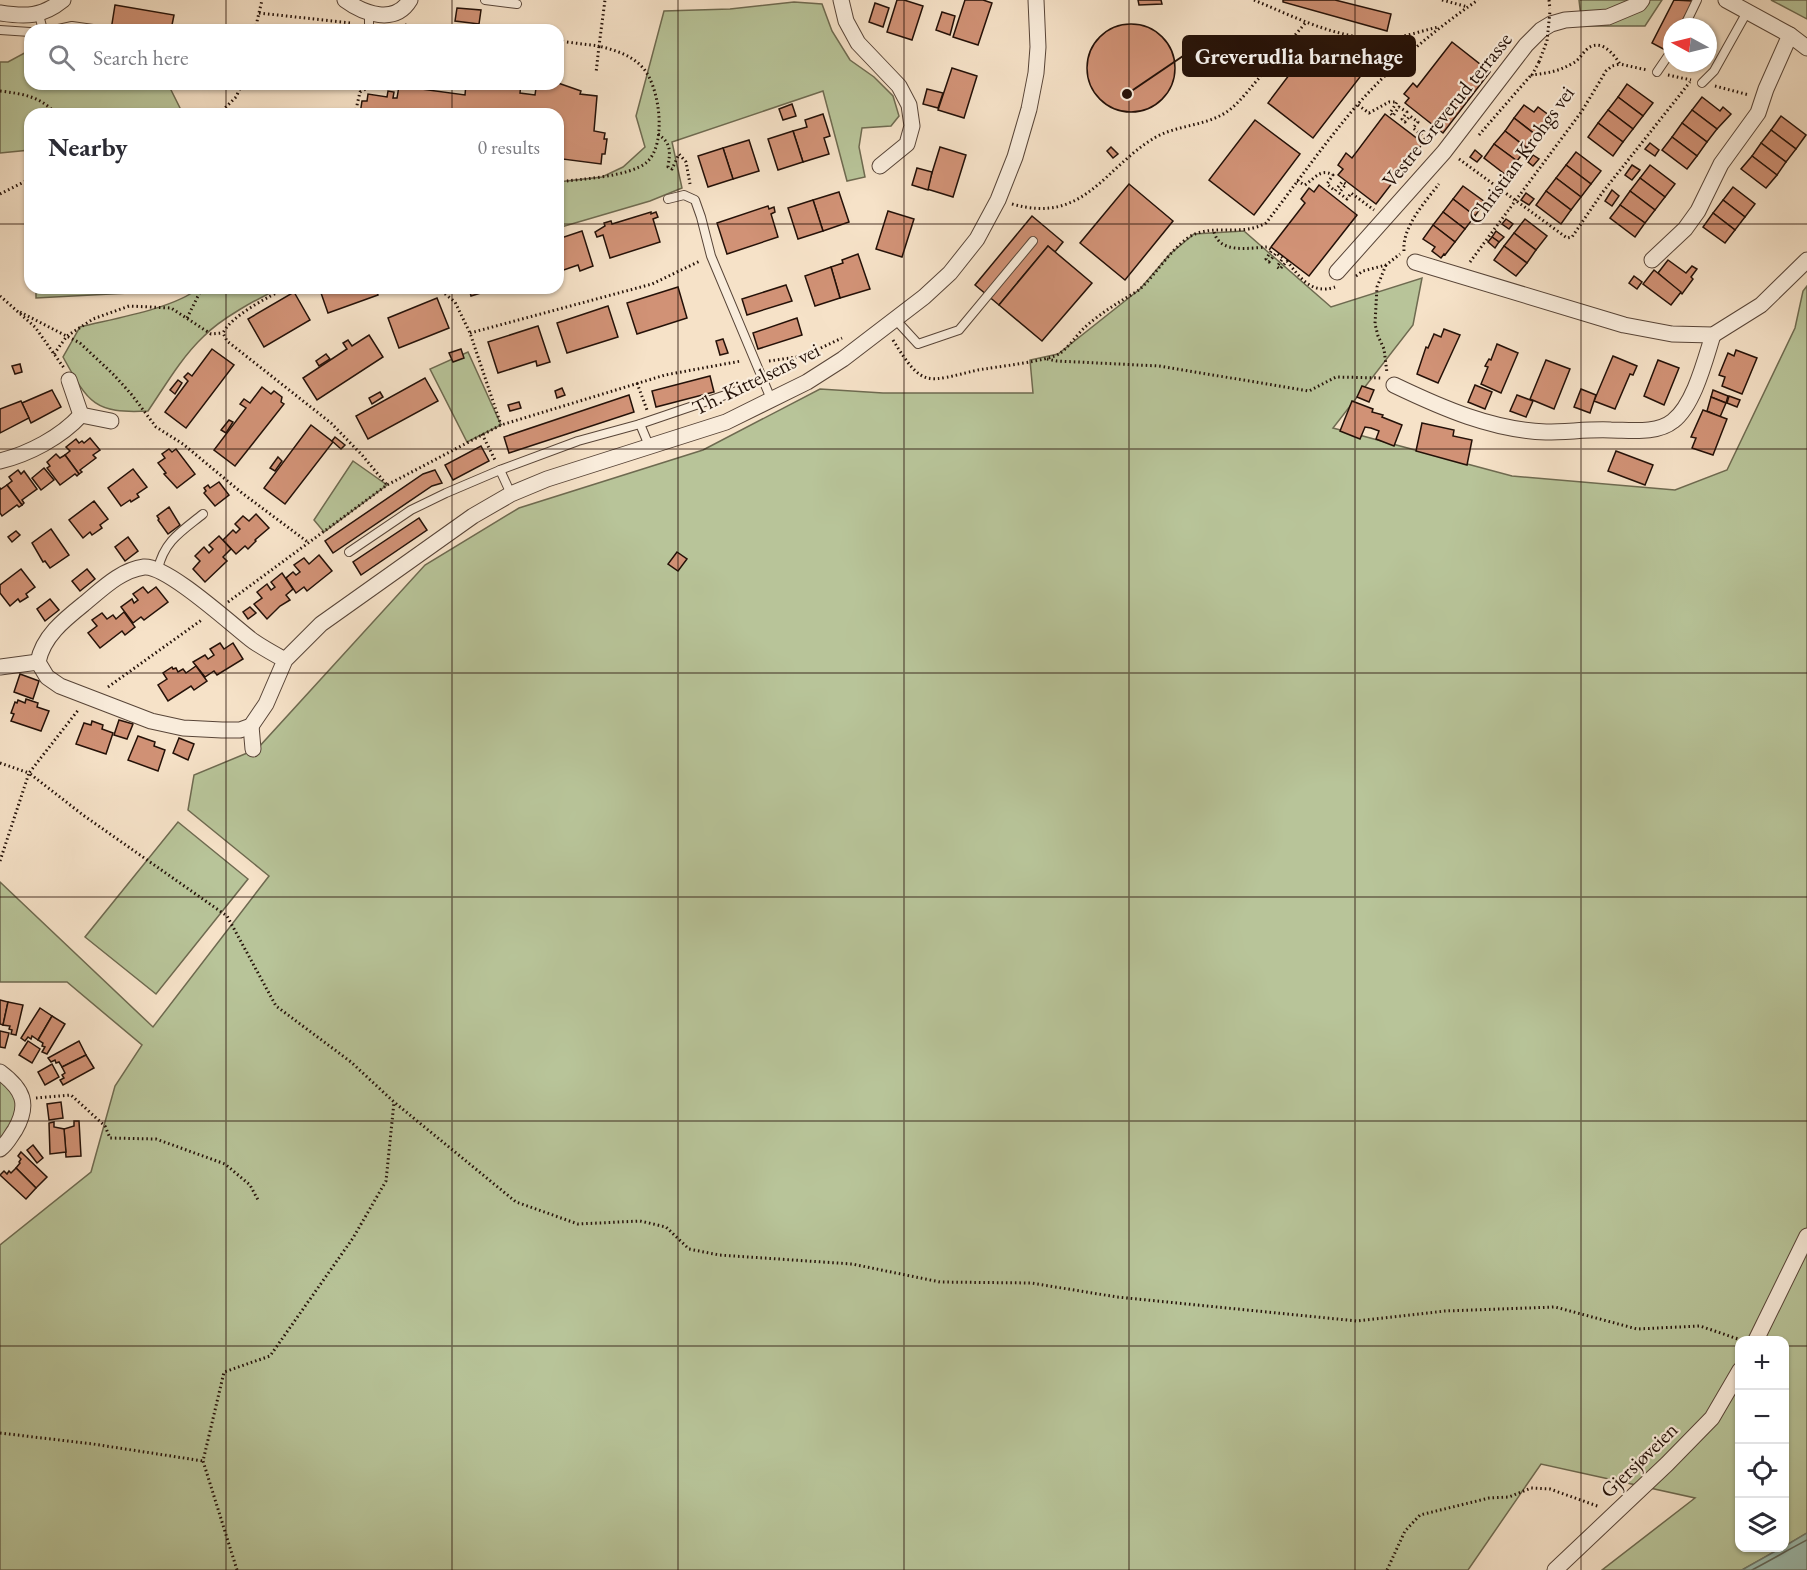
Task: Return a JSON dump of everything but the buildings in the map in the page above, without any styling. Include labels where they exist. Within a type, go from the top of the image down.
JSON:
[{"type":"street","points":[[345,0],[369,14],[386,15],[405,9],[410,0]]},
{"type":"street","points":[[841,0],[846,21],[858,42],[899,86],[909,105],[912,126],[907,144],[880,166]]},
{"type":"street","name":"Th. Kittelsens vei","points":[[251,726],[266,704],[285,660],[321,624],[473,516],[511,494],[547,479],[726,422],[807,382],[843,359],[933,289],[964,257],[977,239],[998,200],[1015,158],[1029,109],[1036,73],[1038,47],[1036,0]]},
{"type":"street","name":"Vestre Greverud terrasse","points":[[1338,279],[1444,152],[1526,45],[1541,30],[1565,20],[1608,16],[1639,4],[1642,0]]},
{"type":"street","points":[[1726,0],[1790,35],[1807,48]]},
{"type":"street","points":[[0,13],[19,16],[39,15],[59,1]]},
{"type":"street","points":[[1652,260],[1685,229],[1698,211],[1721,164],[1758,113],[1790,35]]},
{"type":"street","points":[[1415,262],[1624,325],[1672,334],[1713,335],[1761,305],[1807,260]]},
{"type":"street","points":[[1394,385],[1440,407],[1502,427],[1546,432],[1594,429],[1648,430],[1666,426],[1675,420],[1693,393],[1713,335]]},
{"type":"street","points":[[69,380],[81,415]]},
{"type":"street","points":[[81,415],[111,421]]},
{"type":"street","points":[[0,461],[22,454],[59,434],[81,415]]},
{"type":"street","points":[[253,749],[251,726],[240,730],[183,728],[151,721],[60,686],[47,677],[38,662],[40,651],[49,635],[113,580],[145,567],[158,569],[255,643],[285,660]]},
{"type":"street","points":[[0,667],[38,662]]},
{"type":"street","points":[[0,1072],[15,1083],[22,1099],[22,1117],[6,1145],[0,1149]]},
{"type":"street","points":[[1758,1336],[1807,1236]]},
{"type":"street","name":"Gjersjøveien","points":[[1555,1570],[1712,1418],[1735,1379]]},
{"type":"lane","points":[[485,0],[517,4]]},
{"type":"lane","points":[[1688,18],[1697,0]]},
{"type":"lane","points":[[1702,83],[1714,71],[1747,12]]},
{"type":"lane","points":[[369,14],[369,24]]},
{"type":"lane","points":[[39,15],[41,24]]},
{"type":"lane","points":[[0,30],[24,32]]},
{"type":"lane","points":[[1657,72],[1663,63]]},
{"type":"lane","points":[[668,199],[684,195],[692,197],[701,217],[711,256],[771,399]]},
{"type":"lane","points":[[890,323],[918,344],[958,330],[1033,241]]},
{"type":"lane","points":[[349,552],[411,510],[500,470],[578,441],[640,424],[740,390]]},
{"type":"lane","points":[[640,424],[650,448]]},
{"type":"lane","points":[[500,470],[511,494]]},
{"type":"lane","points":[[158,569],[162,554],[169,542],[203,514]]},
{"type":"path","points":[[256,24],[262,0]]},
{"type":"path","points":[[596,73],[605,0]]},
{"type":"path","points":[[1254,0],[1347,35],[1393,38],[1440,26]]},
{"type":"path","points":[[1442,0],[1468,7]]},
{"type":"path","points":[[890,323],[915,372],[925,378],[938,380],[998,366],[1046,359],[1058,354],[1085,328],[1118,302],[1140,289],[1170,254],[1194,234],[1244,231],[1257,229],[1266,224],[1297,181],[1376,85],[1440,26],[1478,0]]},
{"type":"path","points":[[1358,105],[1369,113],[1389,102],[1397,102],[1390,113],[1393,116],[1399,107],[1407,112],[1402,119],[1405,122],[1410,116],[1418,122],[1413,128],[1444,152],[1567,238],[1572,237],[1602,193],[1691,80],[1620,64],[1611,51],[1600,45],[1589,47],[1576,62],[1557,72],[1532,75],[1547,41],[1549,0]]},
{"type":"path","points":[[998,200],[1022,207],[1046,208],[1076,201],[1099,186],[1157,136],[1225,113],[1240,99],[1307,21]]},
{"type":"path","points":[[564,42],[598,46],[633,58],[645,69],[655,91],[659,111],[657,146],[648,162],[635,169],[602,177],[564,181]]},
{"type":"path","name":"Christian Krohgs vei","points":[[1462,277],[1482,243],[1582,111],[1606,71],[1620,64]]},
{"type":"path","name":"Christian Krohgs vei","points":[[1473,142],[1533,73]]},
{"type":"path","points":[[1702,83],[1763,98]]},
{"type":"path","points":[[225,108],[236,97],[239,90]]},
{"type":"path","points":[[356,108],[360,92],[364,90]]},
{"type":"path","points":[[0,91],[34,97],[50,108]]},
{"type":"path","points":[[658,134],[666,140],[670,151],[668,167],[672,169],[679,154],[686,162],[692,197]]},
{"type":"path","points":[[1297,181],[1305,185],[1319,173],[1330,173],[1333,175],[1327,184],[1335,191],[1342,182],[1346,184],[1339,193],[1347,199],[1352,193],[1366,204]]},
{"type":"path","points":[[1415,262],[1408,258],[1404,251],[1404,243],[1414,218],[1445,176]]},
{"type":"path","points":[[0,193],[24,182]]},
{"type":"path","points":[[1214,231],[1216,239],[1225,246],[1267,247],[1272,250],[1266,259],[1269,262],[1276,253],[1283,258],[1277,267],[1280,269],[1287,261],[1311,287],[1330,289],[1338,279]]},
{"type":"path","points":[[1363,271],[1386,265],[1404,251]]},
{"type":"path","points":[[470,333],[652,284],[711,256]]},
{"type":"path","points":[[1046,359],[1159,366],[1309,391],[1336,377],[1387,379],[1384,349],[1377,336],[1375,324],[1377,287],[1386,265]]},
{"type":"path","points":[[187,318],[199,294]]},
{"type":"path","points":[[223,333],[227,326],[247,311],[277,294]]},
{"type":"path","points":[[445,294],[455,302],[470,333],[501,425]]},
{"type":"path","points":[[0,296],[35,327],[64,368],[69,380]]},
{"type":"path","points":[[54,354],[67,336],[93,319],[129,306],[171,308],[211,334],[223,333]]},
{"type":"path","points":[[20,312],[80,343],[132,395],[156,428],[183,444],[242,493],[309,543]]},
{"type":"path","points":[[223,333],[231,345],[331,423],[357,449],[387,485]]},
{"type":"path","points":[[0,861],[30,773],[76,711],[387,485],[501,425],[665,375],[739,360],[755,362],[804,356],[851,334]]},
{"type":"path","points":[[637,383],[651,420]]},
{"type":"path","points":[[482,434],[488,446]]},
{"type":"path","points":[[437,458],[439,464]]},
{"type":"path","points":[[0,763],[30,773],[83,815],[227,916],[276,1006],[351,1062],[394,1102],[516,1202],[578,1224],[640,1221],[666,1227],[689,1249],[719,1255],[852,1264],[940,1282],[1031,1283],[1117,1297],[1358,1321],[1445,1311],[1555,1307],[1637,1329],[1701,1326],[1735,1339]]},
{"type":"path","points":[[22,1099],[70,1095],[105,1126],[110,1138],[156,1139],[225,1164],[250,1185],[258,1200]]},
{"type":"path","points":[[237,1570],[203,1461],[224,1372],[270,1356],[353,1238],[386,1181],[394,1102]]},
{"type":"path","points":[[0,1433],[93,1444],[203,1461]]},
{"type":"path","points":[[1387,1570],[1405,1531],[1420,1515],[1489,1498],[1509,1497],[1531,1488],[1550,1489],[1616,1513]]},
{"type":"shaded area","points":[[1579,0],[1662,0],[1645,26],[1582,26]]},
{"type":"shaded area","points":[[1771,0],[1807,0],[1807,19]]},
{"type":"shaded area","points":[[794,2],[822,4],[832,31],[850,60],[874,77],[893,96],[899,116],[891,126],[862,128],[859,147],[865,177],[847,181],[823,91],[672,142],[682,188],[650,201],[564,226],[564,181],[602,177],[623,167],[645,147],[636,116],[664,11],[730,9]]},
{"type":"shaded area","points":[[24,53],[24,90],[171,90],[180,108],[24,108],[24,151],[0,153],[0,62],[8,62]]},
{"type":"shaded area","points":[[1244,231],[1331,307],[1422,278],[1413,325],[1333,428],[1512,476],[1675,490],[1727,470],[1795,328],[1803,291],[1807,286],[1807,1533],[1789,1544],[1789,1336],[1735,1336],[1735,1552],[1774,1552],[1742,1570],[1602,1570],[1695,1498],[1541,1464],[1468,1570],[0,1570],[0,1245],[91,1172],[115,1086],[142,1045],[67,982],[0,982],[0,882],[153,1027],[269,876],[188,810],[194,775],[257,749],[425,565],[519,508],[703,450],[820,389],[883,393],[1033,393],[1030,360],[1058,354],[1140,289],[1170,254],[1194,234]]},
{"type":"shaded area","points":[[36,294],[110,294],[36,298]]},
{"type":"shaded area","points":[[268,294],[210,330],[180,363],[148,411],[115,410],[94,402],[86,395],[63,357],[80,327],[125,317],[174,302],[188,295]]},
{"type":"shaded area","points":[[468,352],[501,425],[467,442],[430,369]]},
{"type":"shaded area","points":[[353,461],[387,485],[324,532],[314,520]]},
{"type":"shaded area","points":[[178,822],[248,879],[156,994],[85,937]]},
{"type":"shaded area","points":[[0,1072],[22,1099],[0,1149]]},
{"type":"water","points":[[1807,1533],[1807,1570],[1742,1570],[1774,1552],[1789,1552],[1789,1544]]},
{"type":"place","name":"Greverudlia barnehage","points":[[1127,94]]}]
